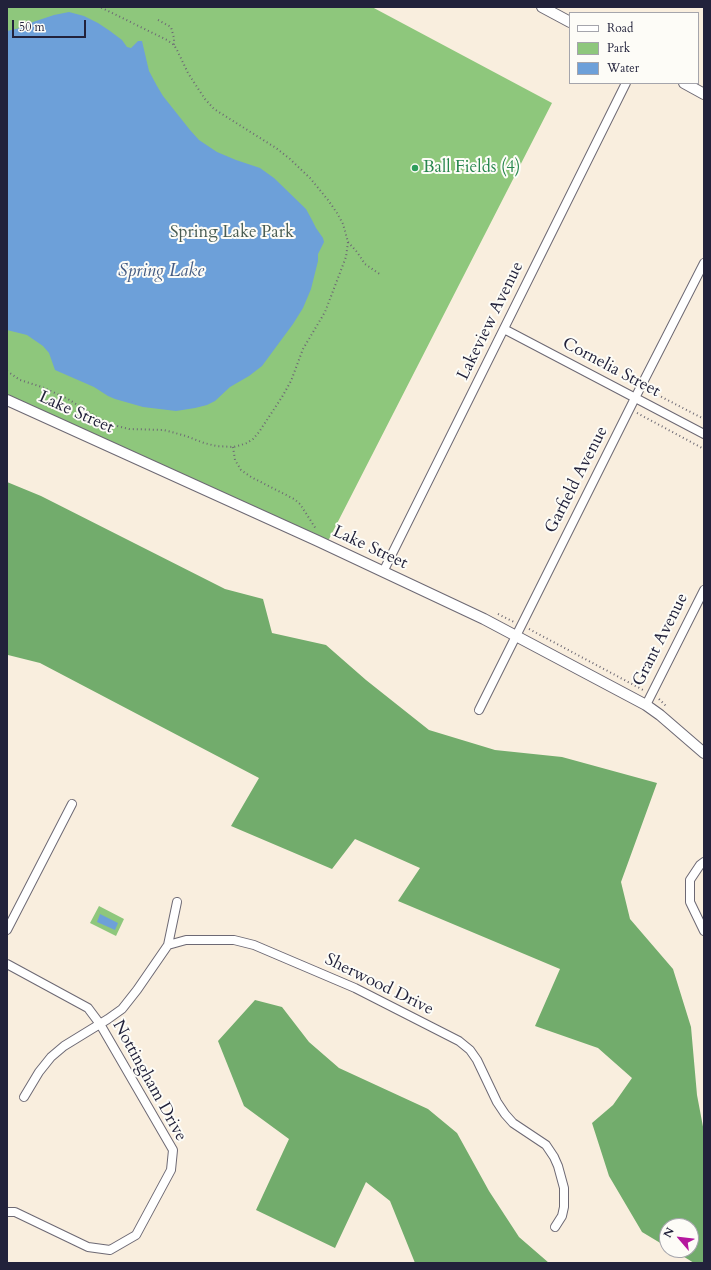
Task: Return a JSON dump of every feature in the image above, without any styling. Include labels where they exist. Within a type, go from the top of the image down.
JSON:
[{"type":"street","points":[[542,7],[569,21]]},
{"type":"street","name":"Lakeview Avenue","points":[[383,572],[626,84]]},
{"type":"street","points":[[686,84],[704,94]]},
{"type":"street","name":"Garfield Avenue","points":[[479,710],[704,263]]},
{"type":"street","name":"Cornelia Street","points":[[504,329],[704,434]]},
{"type":"street","name":"Lake Street","points":[[7,400],[311,538],[516,635],[646,705],[660,715],[704,753]]},
{"type":"street","name":"Grant Avenue","points":[[646,705],[704,590]]},
{"type":"street","points":[[7,930],[72,804]]},
{"type":"street","points":[[704,862],[700,864],[690,880],[690,902],[704,931]]},
{"type":"street","points":[[24,1097],[39,1072],[51,1057],[64,1046],[100,1024],[122,1008],[137,990],[168,944],[177,902]]},
{"type":"street","name":"Sherwood Drive","points":[[168,944],[186,940],[234,940],[254,944],[355,988],[459,1041],[470,1050],[477,1060],[497,1102],[505,1114],[513,1123],[546,1145],[554,1157],[564,1188],[564,1207],[562,1216],[556,1227]]},
{"type":"street","name":"Nottingham Drive","points":[[7,964],[88,1008],[100,1024],[173,1150],[171,1170],[136,1235],[110,1250],[88,1247],[15,1212],[7,1212]]},
{"type":"path","points":[[100,7],[174,45]]},
{"type":"path","points":[[7,371],[20,380],[42,387],[68,399],[109,424],[129,429],[164,430],[216,446],[233,446],[247,443],[256,435],[269,418],[288,386],[303,349],[331,298],[344,263],[348,242],[346,233],[337,213],[310,178],[290,159],[276,148],[214,108],[205,99],[174,45],[173,31],[171,27],[158,20]]},
{"type":"path","points":[[348,242],[365,264],[380,275]]},
{"type":"path","points":[[654,393],[704,419]]},
{"type":"path","points":[[631,407],[638,414],[704,449]]},
{"type":"path","points":[[233,446],[235,460],[242,470],[251,477],[294,499],[300,504],[316,529]]},
{"type":"green space","name":"Spring Lake Park","points":[[7,7],[372,7],[552,103],[326,545],[7,400]]},
{"type":"green space","points":[[7,482],[41,496],[225,589],[263,599],[272,633],[326,645],[366,680],[429,730],[495,750],[562,757],[657,783],[621,882],[630,919],[673,969],[691,1027],[697,1095],[704,1132],[704,1263],[694,1263],[686,1258],[699,1258],[699,1218],[659,1218],[659,1242],[642,1232],[609,1176],[592,1123],[613,1105],[632,1078],[598,1048],[535,1026],[560,969],[398,901],[420,868],[355,839],[332,869],[231,826],[259,778],[40,663],[7,656]]},
{"type":"green space","points":[[99,906],[124,919],[116,936],[90,923]]},
{"type":"green space","points":[[255,1000],[282,1007],[309,1042],[339,1068],[428,1109],[457,1133],[489,1191],[519,1237],[549,1263],[415,1263],[390,1201],[366,1182],[335,1248],[256,1210],[289,1139],[244,1106],[218,1041]]},
{"type":"water","name":"Spring Lake","points":[[69,12],[84,16],[98,23],[122,40],[127,47],[131,48],[138,41],[142,41],[149,71],[157,86],[163,96],[199,140],[217,152],[260,168],[274,178],[306,209],[323,238],[324,242],[318,254],[318,261],[311,289],[303,308],[293,324],[262,366],[249,376],[230,387],[215,401],[207,405],[176,411],[143,407],[115,399],[94,387],[55,370],[49,353],[43,346],[27,335],[7,330],[7,31],[20,28],[54,15]]},
{"type":"water","points":[[100,914],[118,923],[115,930],[97,922]]},
{"type":"place","name":"Ball Fields (4)","points":[[415,168]]}]
